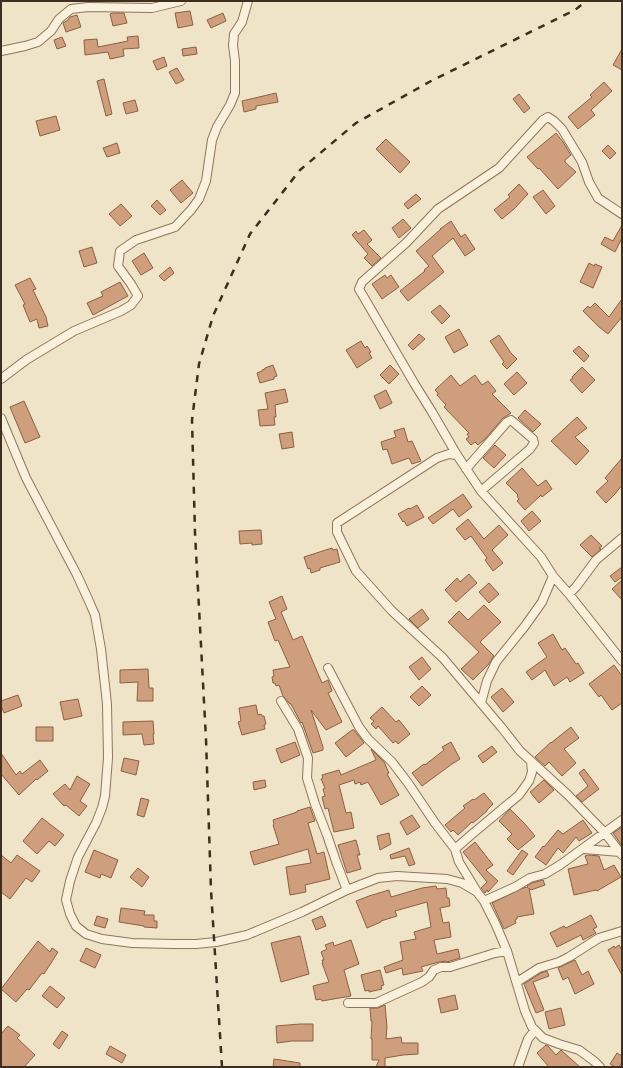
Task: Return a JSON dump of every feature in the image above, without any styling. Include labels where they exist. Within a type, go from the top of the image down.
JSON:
[{"type":"street","points":[[1,51],[38,42],[50,31],[59,19],[71,9],[88,7],[152,8],[181,1]]},
{"type":"street","points":[[1,379],[26,360],[74,331],[121,311],[131,305],[138,296],[118,266],[120,251],[136,240],[175,227],[199,199],[206,181],[212,140],[217,127],[235,93],[234,34],[242,22],[248,1]]},
{"type":"street","points":[[622,214],[598,198],[589,182],[582,162],[562,129],[548,117],[543,120],[499,168],[438,209],[406,244],[362,282],[359,289],[457,455],[481,491],[541,557],[553,576],[622,660]]},
{"type":"street","points":[[1,418],[26,478],[77,575],[95,615],[101,648],[107,704],[108,758],[105,796],[96,823],[78,857],[70,881],[66,900],[70,914],[76,926],[86,934],[102,939],[132,943],[196,944],[216,942],[247,935],[378,878],[397,876],[447,879],[462,883],[477,892]]},
{"type":"street","points":[[466,469],[507,422],[511,420],[533,439],[534,443],[530,449],[481,491]]},
{"type":"street","points":[[457,455],[449,454],[437,458],[348,514],[337,522],[337,532],[356,571],[392,611],[443,658],[520,751],[567,794],[605,833],[621,853]]},
{"type":"street","points":[[569,594],[596,560],[622,538]]},
{"type":"street","points":[[481,703],[487,681],[496,662],[542,602],[553,576]]},
{"type":"street","points":[[328,668],[359,728],[368,739],[392,762],[455,849],[459,862],[484,901],[508,951],[525,1011],[532,1027],[543,1038],[579,1050],[600,1067]]},
{"type":"street","points":[[281,701],[298,729],[308,758],[307,778],[328,835],[336,864],[348,890]]},
{"type":"street","points":[[455,849],[519,795],[529,781],[532,772],[531,761]]},
{"type":"street","points":[[484,901],[515,887],[530,878],[545,874],[584,849],[622,820]]},
{"type":"street","points":[[584,849],[621,853]]},
{"type":"street","points":[[517,982],[539,968],[559,962],[569,957],[599,938],[622,931]]},
{"type":"street","points":[[348,1003],[376,1003],[422,982],[429,977],[434,970],[441,967],[450,967],[495,953],[508,951]]},
{"type":"street","points":[[518,1067],[528,1039],[535,1030]]},
{"type":"building","points":[[190,11],[193,25],[178,28],[175,13]]},
{"type":"building","points":[[124,13],[127,23],[113,26],[110,14]]},
{"type":"building","points":[[223,13],[226,21],[211,28],[207,20]]},
{"type":"building","points":[[77,15],[81,27],[66,32],[63,23],[70,17]]},
{"type":"building","points":[[138,36],[139,48],[123,49],[124,56],[110,59],[108,52],[85,55],[84,40],[97,39],[98,47],[128,41],[127,37]]},
{"type":"building","points":[[62,37],[66,46],[57,49],[54,40]]},
{"type":"building","points":[[196,47],[197,54],[183,56],[182,49]]},
{"type":"building","points":[[622,49],[622,70],[613,65]]},
{"type":"building","points":[[164,57],[167,66],[157,70],[153,61]]},
{"type":"building","points":[[177,68],[184,80],[176,84],[169,72]]},
{"type":"building","points":[[104,79],[112,114],[106,116],[97,81]]},
{"type":"building","points":[[604,82],[612,91],[591,110],[595,115],[578,129],[568,117],[592,97],[590,95]]},
{"type":"building","points":[[276,93],[278,102],[256,106],[256,109],[244,112],[242,101]]},
{"type":"building","points":[[519,94],[530,108],[524,113],[513,99]]},
{"type":"building","points":[[135,100],[138,111],[126,114],[123,103]]},
{"type":"building","points":[[56,116],[60,130],[40,136],[36,121]]},
{"type":"building","points":[[556,133],[571,155],[565,160],[565,162],[576,172],[558,189],[527,157]]},
{"type":"building","points":[[386,139],[410,162],[400,173],[376,149]]},
{"type":"building","points":[[117,143],[120,153],[107,157],[103,148]]},
{"type":"building","points":[[608,145],[616,153],[610,159],[602,151]]},
{"type":"building","points":[[182,180],[193,193],[181,203],[170,190]]},
{"type":"building","points":[[519,184],[528,194],[502,219],[494,210],[510,197],[508,195]]},
{"type":"building","points":[[543,190],[555,206],[546,214],[533,197]]},
{"type":"building","points":[[416,194],[421,199],[408,209],[404,204]]},
{"type":"building","points":[[157,200],[166,210],[160,215],[151,206]]},
{"type":"building","points":[[121,204],[132,216],[120,226],[109,214]]},
{"type":"building","points":[[403,219],[411,228],[399,238],[392,228]]},
{"type":"building","points":[[451,221],[461,237],[465,234],[475,249],[465,256],[453,238],[432,256],[444,272],[408,301],[400,291],[429,266],[416,251]]},
{"type":"building","points":[[622,225],[622,238],[615,252],[601,244],[605,237],[613,241]]},
{"type":"building","points":[[364,230],[372,240],[367,244],[381,258],[372,266],[364,258],[368,254],[352,235],[356,231],[358,234]]},
{"type":"building","points":[[92,247],[97,263],[84,267],[79,251]]},
{"type":"building","points":[[144,253],[153,268],[141,275],[132,261]]},
{"type":"building","points":[[589,263],[594,266],[595,264],[602,267],[593,288],[580,282]]},
{"type":"building","points":[[170,267],[174,273],[164,281],[159,276]]},
{"type":"building","points":[[385,275],[387,278],[391,275],[399,287],[382,299],[372,284]]},
{"type":"building","points":[[30,278],[36,289],[33,290],[46,317],[48,326],[39,328],[37,319],[30,322],[23,305],[25,304],[15,285]]},
{"type":"building","points":[[120,282],[128,296],[93,315],[87,303],[103,296],[101,292]]},
{"type":"building","points":[[622,299],[622,317],[608,334],[583,311],[588,306],[590,308],[595,303],[609,317]]},
{"type":"building","points":[[440,305],[450,316],[442,324],[431,312]]},
{"type":"building","points":[[459,329],[468,345],[454,353],[445,337]]},
{"type":"building","points":[[419,334],[425,339],[413,350],[408,345]]},
{"type":"building","points":[[499,335],[517,359],[507,369],[502,364],[504,362],[490,341]]},
{"type":"building","points":[[361,341],[365,348],[367,346],[371,352],[369,353],[372,358],[357,368],[346,350]]},
{"type":"building","points":[[579,346],[589,356],[584,362],[573,351]]},
{"type":"building","points":[[273,365],[277,376],[274,377],[274,379],[260,383],[257,373]]},
{"type":"building","points":[[390,365],[399,374],[389,384],[380,375]]},
{"type":"building","points":[[582,367],[595,380],[582,393],[570,380]]},
{"type":"building","points":[[517,372],[527,383],[514,395],[504,384]]},
{"type":"building","points":[[451,375],[460,386],[475,375],[482,385],[488,381],[496,391],[492,394],[511,413],[503,418],[478,445],[475,442],[471,445],[466,439],[469,437],[467,434],[469,433],[444,407],[446,405],[437,395],[438,393],[435,390]]},
{"type":"building","points":[[285,389],[288,402],[275,405],[275,425],[260,426],[258,410],[268,409],[265,393]]},
{"type":"building","points":[[386,390],[392,403],[380,409],[374,396]]},
{"type":"building","points":[[24,401],[40,437],[25,443],[10,407]]},
{"type":"building","points":[[525,410],[541,424],[533,432],[518,418]]},
{"type":"building","points":[[577,417],[587,428],[575,437],[589,451],[576,465],[551,441]]},
{"type":"building","points":[[404,428],[408,442],[412,441],[421,461],[412,464],[409,458],[392,464],[387,449],[383,450],[381,442],[396,437],[394,431]]},
{"type":"building","points":[[292,432],[294,447],[282,449],[279,434]]},
{"type":"building","points":[[495,445],[506,455],[494,468],[483,458]]},
{"type":"building","points":[[622,458],[622,485],[606,503],[596,492],[608,481],[605,478]]},
{"type":"building","points":[[522,468],[538,486],[546,480],[552,489],[542,497],[541,495],[525,510],[517,501],[519,499],[517,496],[518,495],[506,483]]},
{"type":"building","points":[[463,494],[472,507],[459,517],[453,509],[433,524],[428,518]]},
{"type":"building","points":[[417,505],[424,517],[407,526],[398,514]]},
{"type":"building","points":[[532,511],[541,521],[529,531],[521,521]]},
{"type":"building","points":[[468,519],[484,539],[499,525],[508,535],[492,550],[503,563],[493,571],[485,560],[487,558],[471,536],[465,540],[456,529]]},
{"type":"building","points":[[261,530],[262,544],[240,544],[239,531]]},
{"type":"building","points":[[591,535],[602,546],[599,548],[601,549],[592,557],[580,545]]},
{"type":"building","points":[[332,548],[333,550],[337,549],[340,562],[320,568],[320,570],[311,573],[304,557]]},
{"type":"building","points":[[622,567],[622,577],[615,582],[610,576]]},
{"type":"building","points":[[469,574],[477,583],[456,602],[445,590],[457,578],[460,582]]},
{"type":"building","points":[[622,580],[622,600],[612,589]]},
{"type":"building","points":[[489,583],[499,594],[489,603],[479,592]]},
{"type":"building","points":[[282,596],[287,609],[281,612],[293,640],[302,636],[322,683],[328,680],[332,691],[328,693],[342,722],[326,730],[311,710],[323,747],[323,750],[313,753],[302,722],[301,723],[291,704],[283,696],[279,685],[276,686],[275,683],[273,683],[273,670],[290,667],[278,640],[275,641],[268,622],[276,619],[269,602]]},
{"type":"building","points":[[484,605],[501,622],[480,642],[494,656],[488,665],[473,680],[461,669],[479,652],[448,622],[459,611],[468,620]]},
{"type":"building","points":[[422,609],[429,619],[418,628],[409,619]]},
{"type":"building","points":[[553,634],[562,650],[565,648],[576,664],[578,663],[584,673],[570,682],[567,677],[554,686],[545,670],[532,680],[526,672],[547,657],[538,643]]},
{"type":"building","points":[[422,657],[431,669],[419,680],[409,667]]},
{"type":"building","points":[[614,665],[622,676],[622,703],[612,710],[601,695],[599,697],[589,684]]},
{"type":"building","points":[[148,669],[149,688],[153,688],[153,701],[137,701],[138,682],[120,683],[120,670]]},
{"type":"building","points":[[422,686],[431,695],[419,706],[410,697]]},
{"type":"building","points":[[502,688],[514,702],[503,712],[491,697]]},
{"type":"building","points":[[18,695],[22,706],[4,713],[1,706],[1,701]]},
{"type":"building","points":[[78,699],[82,716],[64,720],[60,702]]},
{"type":"building","points":[[256,705],[258,715],[261,714],[264,716],[266,724],[264,725],[265,729],[242,735],[238,722],[241,721],[239,708]]},
{"type":"building","points":[[382,707],[396,722],[399,720],[410,734],[398,744],[396,741],[393,743],[378,726],[376,729],[371,724],[374,721],[370,718]]},
{"type":"building","points":[[153,721],[154,744],[144,745],[142,734],[123,735],[123,722]]},
{"type":"building","points":[[36,727],[53,727],[53,741],[36,741]]},
{"type":"building","points":[[571,727],[579,738],[564,749],[576,763],[562,776],[549,762],[545,766],[535,757],[551,742]]},
{"type":"building","points":[[354,730],[364,743],[346,757],[335,743]]},
{"type":"building","points":[[295,742],[300,755],[281,763],[276,749]]},
{"type":"building","points":[[451,742],[460,759],[422,786],[412,773],[444,750],[442,747]]},
{"type":"building","points":[[492,746],[497,752],[483,763],[478,756]]},
{"type":"building","points":[[371,749],[384,762],[389,773],[387,774],[399,795],[381,805],[368,782],[361,785],[360,782],[355,784],[354,780],[339,785],[346,813],[351,812],[354,828],[334,832],[328,808],[325,809],[322,797],[325,796],[323,789],[325,788],[321,779],[323,778],[322,775],[339,770],[341,775],[376,760]]},
{"type":"building","points":[[1,753],[16,775],[20,771],[22,774],[40,760],[48,771],[37,780],[36,779],[19,795],[1,774]]},
{"type":"building","points":[[124,758],[139,761],[136,775],[121,771]]},
{"type":"building","points":[[584,769],[599,789],[582,802],[576,796],[588,786],[579,773]]},
{"type":"building","points":[[77,776],[90,784],[80,801],[87,806],[79,816],[66,805],[64,806],[53,794],[65,784],[70,790]]},
{"type":"building","points":[[265,780],[266,787],[254,790],[253,782]]},
{"type":"building","points":[[544,780],[554,790],[539,803],[530,792]]},
{"type":"building","points":[[484,793],[493,804],[487,811],[458,835],[453,830],[451,832],[445,825],[465,808],[463,806]]},
{"type":"building","points":[[141,798],[149,800],[144,817],[137,815]]},
{"type":"building","points":[[310,807],[315,821],[308,823],[317,854],[324,852],[330,879],[305,885],[306,892],[290,895],[286,867],[311,863],[308,849],[254,865],[250,852],[279,844],[273,825],[273,820]]},
{"type":"building","points":[[510,809],[535,836],[518,850],[507,839],[512,834],[499,821]]},
{"type":"building","points":[[412,815],[420,827],[407,835],[400,822]]},
{"type":"building","points":[[42,818],[64,835],[55,846],[49,841],[37,854],[23,841]]},
{"type":"building","points":[[583,820],[592,833],[579,841],[576,837],[563,853],[558,848],[546,865],[535,857],[558,830],[563,834]]},
{"type":"building","points":[[622,827],[622,846],[613,833]]},
{"type":"building","points":[[389,833],[391,844],[380,850],[377,836]]},
{"type":"building","points":[[356,840],[360,855],[357,855],[361,869],[347,873],[338,845]]},
{"type":"building","points":[[475,842],[493,865],[486,870],[498,881],[488,892],[487,890],[485,893],[481,888],[487,882],[463,852]]},
{"type":"building","points":[[409,848],[415,864],[409,866],[405,856],[391,859],[390,855]]},
{"type":"building","points":[[94,850],[118,860],[111,878],[101,874],[100,878],[85,872]]},
{"type":"building","points":[[522,850],[528,854],[513,875],[507,871]]},
{"type":"building","points":[[1,855],[11,863],[17,855],[40,871],[32,882],[26,878],[10,899],[1,892]]},
{"type":"building","points":[[585,856],[599,856],[604,870],[614,865],[621,877],[597,891],[574,895],[568,869],[588,864]]},
{"type":"building","points":[[138,868],[149,877],[142,887],[130,877]]},
{"type":"building","points":[[543,880],[545,885],[531,890],[529,888],[534,914],[517,917],[515,920],[516,923],[504,929],[492,903],[528,887],[527,886],[532,883]]},
{"type":"building","points":[[436,886],[437,889],[446,888],[447,898],[449,898],[450,906],[440,908],[443,923],[449,922],[451,937],[434,940],[437,954],[458,949],[460,958],[421,967],[423,971],[403,975],[402,968],[386,973],[384,967],[403,960],[400,942],[416,939],[414,932],[431,927],[427,902],[395,911],[397,916],[381,921],[367,928],[356,901],[389,890],[391,897],[422,888]]},
{"type":"building","points":[[121,908],[145,911],[144,915],[154,915],[154,921],[157,921],[157,928],[119,922]]},
{"type":"building","points":[[591,915],[597,927],[593,929],[596,933],[583,940],[581,935],[557,947],[550,933],[564,926],[566,928]]},
{"type":"building","points":[[97,916],[108,919],[105,928],[94,925]]},
{"type":"building","points":[[322,916],[326,926],[316,930],[312,920]]},
{"type":"building","points":[[300,936],[309,974],[281,982],[271,943]]},
{"type":"building","points":[[351,940],[359,964],[344,970],[351,996],[322,1001],[321,999],[316,1000],[313,986],[329,982],[322,963],[322,960],[324,960],[321,952],[327,949],[325,945],[333,942],[334,946]]},
{"type":"building","points":[[38,941],[50,952],[52,948],[58,952],[44,974],[42,973],[29,990],[27,989],[16,1002],[1,989]]},
{"type":"building","points":[[619,945],[622,950],[622,975],[608,950]]},
{"type":"building","points":[[86,948],[101,955],[95,968],[80,961]]},
{"type":"building","points":[[575,960],[582,975],[588,971],[594,984],[575,994],[568,977],[563,980],[558,968]]},
{"type":"building","points":[[380,970],[384,985],[381,986],[382,989],[369,992],[369,990],[365,991],[361,975]]},
{"type":"building","points":[[547,971],[549,976],[533,982],[544,1010],[536,1013],[524,984],[541,973]]},
{"type":"building","points":[[50,986],[65,998],[57,1008],[42,996]]},
{"type":"building","points":[[455,995],[458,1009],[441,1013],[438,999]]},
{"type":"building","points":[[385,1005],[387,1027],[386,1039],[401,1037],[402,1043],[418,1043],[418,1054],[385,1058],[385,1067],[376,1067],[379,1060],[372,1060],[372,1021],[370,1008],[378,1008]]},
{"type":"building","points":[[561,1008],[565,1025],[549,1029],[545,1012]]},
{"type":"building","points":[[313,1024],[313,1041],[277,1043],[276,1026]]},
{"type":"building","points":[[8,1026],[20,1035],[17,1038],[35,1055],[24,1067],[1,1067],[1,1034]]},
{"type":"building","points":[[62,1031],[68,1035],[59,1049],[53,1044]]},
{"type":"building","points":[[546,1045],[556,1055],[561,1050],[580,1067],[549,1067],[537,1053]]},
{"type":"building","points":[[110,1046],[126,1055],[122,1063],[106,1054]]},
{"type":"building","points":[[617,1053],[622,1056],[622,1062],[619,1067],[615,1067],[610,1064]]},
{"type":"building","points":[[274,1059],[300,1063],[300,1067],[273,1067]]},
{"type":"railway","points":[[222,1067],[211,890],[206,739],[195,533],[192,420],[199,364],[213,316],[250,234],[300,170],[356,123],[431,81],[575,10],[586,1]]}]
